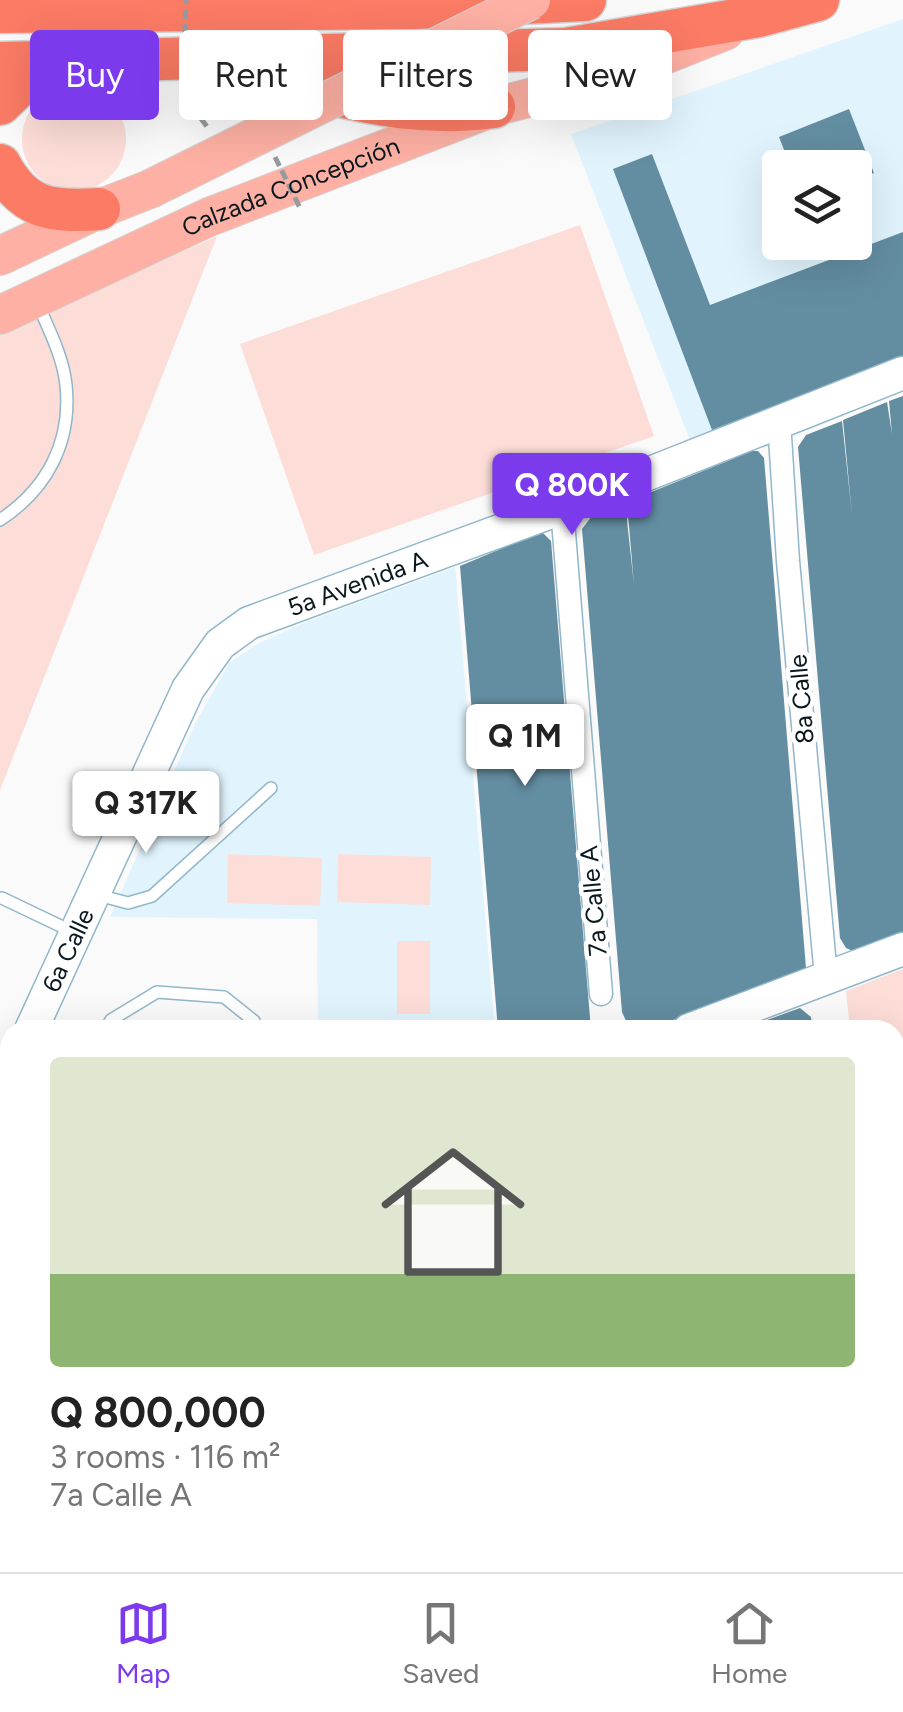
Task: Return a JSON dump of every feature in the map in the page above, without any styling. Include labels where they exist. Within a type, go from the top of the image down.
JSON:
[{"type":"highway","points":[[0,12],[94,0]]},
{"type":"highway","points":[[0,12],[415,8],[585,0]]},
{"type":"highway","points":[[323,57],[566,49],[759,16],[818,0]]},
{"type":"highway","points":[[0,64],[30,62]]},
{"type":"highway","points":[[0,104],[30,78]]},
{"type":"highway","points":[[0,165],[18,192],[34,204],[54,209],[99,209]]},
{"type":"main road","points":[[0,256],[150,189],[531,0]]},
{"type":"main road","name":"Calzada Concepción","points":[[508,103],[667,57],[759,16]]},
{"type":"main road","name":"Calzada Concepción","points":[[0,314],[210,217],[460,120]]},
{"type":"main road","name":"5a Avenida A","points":[[210,654],[238,629],[268,614],[562,508],[903,373]]},
{"type":"main road","name":"6a Calle","points":[[36,1020],[188,689],[210,654]]},
{"type":"main road","points":[[715,1020],[903,949]]},
{"type":"street","name":"8a Calle","points":[[779,421],[826,977]]},
{"type":"street","name":"7a Calle A","points":[[562,508],[600,994]]},
{"type":"lane","points":[[0,520],[23,505],[47,478],[64,430],[66,384],[57,348],[35,298]]},
{"type":"lane","points":[[94,894],[128,903],[152,896],[271,788]]},
{"type":"lane","points":[[2,898],[76,933]]},
{"type":"lane","points":[[112,1020],[157,992],[224,996],[253,1020]]},
{"type":"path","points":[[186,0],[183,94],[208,128]]},
{"type":"path","points":[[269,143],[300,208]]},
{"type":"shaded area","points":[[903,19],[903,361],[691,443],[571,134],[611,120],[672,120],[672,99]]},
{"type":"shaded area","points":[[30,112],[30,120],[122,120],[125,149],[117,168],[103,182],[84,190],[64,190],[45,182],[31,168],[23,149],[23,129]]},
{"type":"shaded area","points":[[580,225],[654,436],[314,555],[240,344]]},
{"type":"shaded area","points":[[217,236],[0,790],[0,335]]},
{"type":"shaded area","points":[[455,567],[494,1020],[318,1020],[317,919],[110,917],[194,726],[229,663],[257,644]]},
{"type":"shaded area","points":[[228,854],[322,858],[320,906],[227,903]]},
{"type":"shaded area","points":[[338,854],[431,857],[430,905],[337,902]]},
{"type":"shaded area","points":[[397,941],[430,941],[430,1014],[397,1014]]},
{"type":"shaded area","points":[[903,969],[903,1020],[849,1020],[846,991]]},
{"type":"building","points":[[849,109],[865,150],[784,150],[779,137]]},
{"type":"building","points":[[652,154],[710,305],[829,260],[872,260],[872,244],[903,232],[903,358],[712,430],[613,169]]},
{"type":"building","points":[[903,396],[903,933],[853,951],[840,938],[798,447],[806,435],[842,421],[852,515],[843,420],[887,402],[892,434],[889,401]]},
{"type":"building","points":[[752,451],[758,451],[764,458],[806,971],[673,1020],[626,1020],[622,1012],[582,529],[592,516],[625,502],[634,585],[627,502]]},
{"type":"building","points":[[539,533],[551,541],[590,1020],[497,1020],[460,566]]},
{"type":"building","points":[[800,1008],[811,1020],[767,1020]]}]
